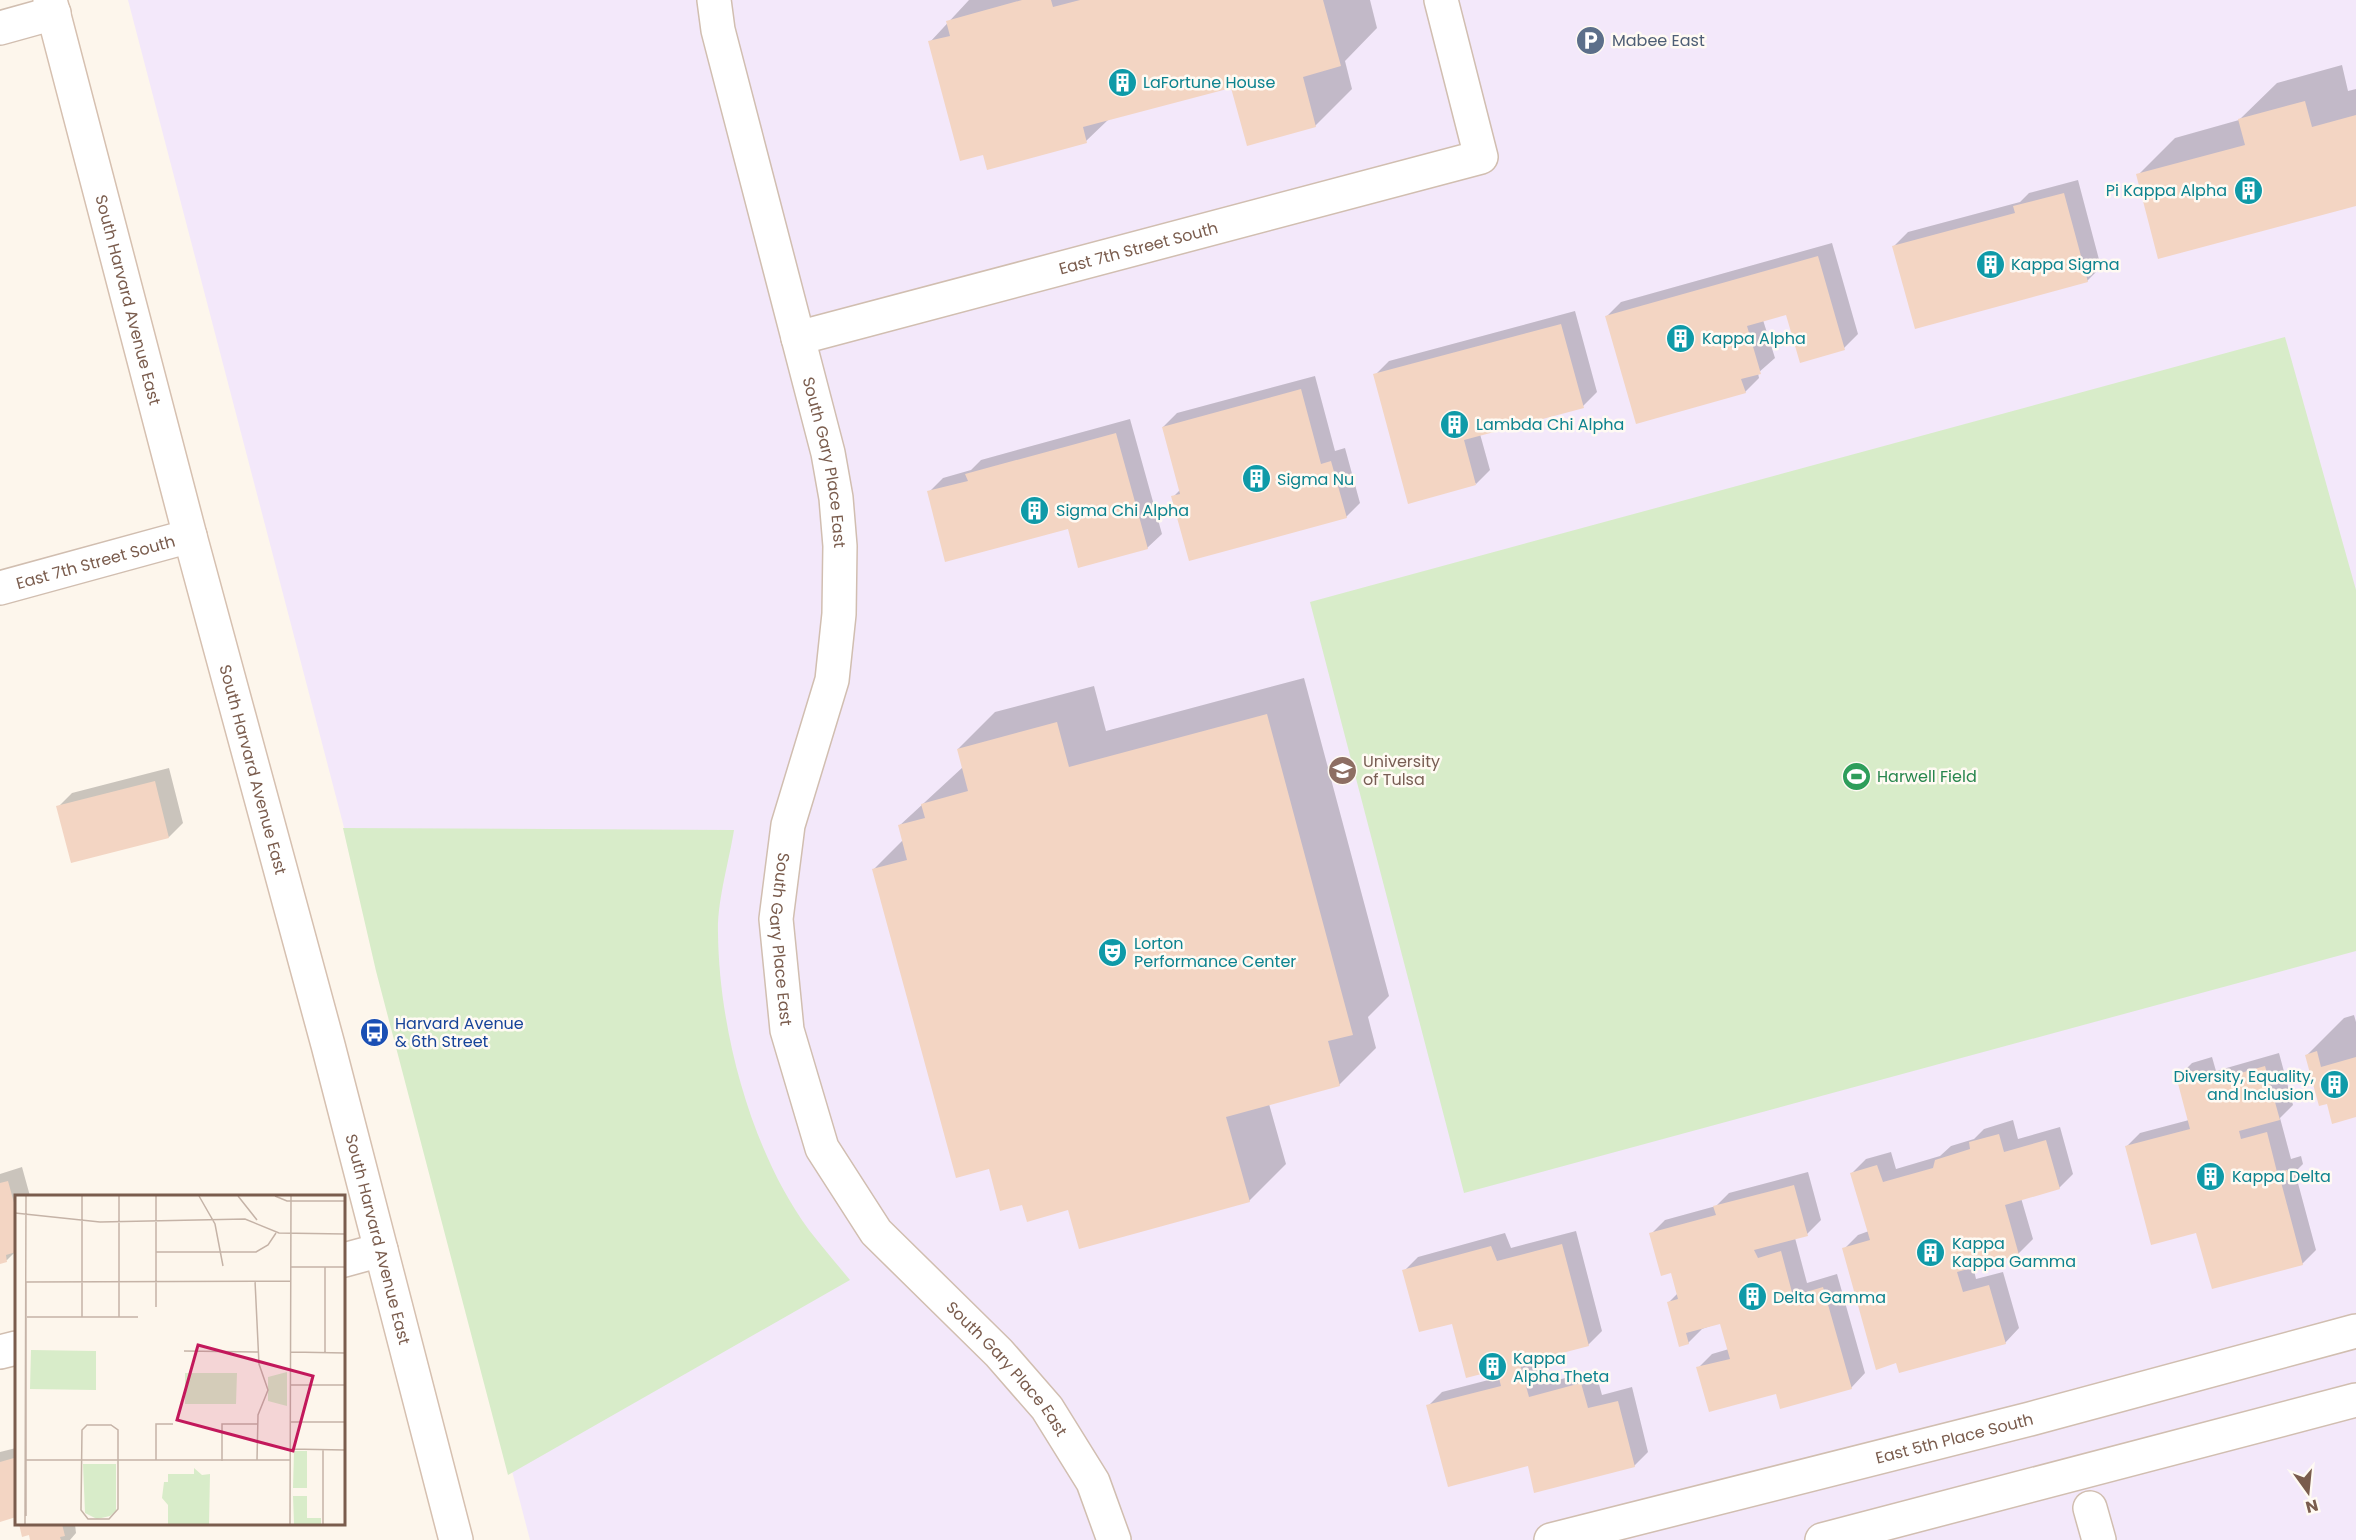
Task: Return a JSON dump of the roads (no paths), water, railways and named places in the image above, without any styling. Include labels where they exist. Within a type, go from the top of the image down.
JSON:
[{"type":"street","name":"South Gary Place East","points":[[714,0],[718,30],[828,453],[836,498],[840,546],[839,614],[832,680],[788,825],[776,919],[787,1030],[822,1148],[876,1232],[999,1353],[1047,1408],[1093,1482],[1114,1540]]},
{"type":"street","name":"East 7th Street South","points":[[798,338],[1481,157],[1441,0]]},
{"type":"street","points":[[0,28],[52,7]]},
{"type":"street","name":"South Harvard Avenue East","points":[[52,7],[456,1540]]},
{"type":"street","name":"East 7th Street South","points":[[0,588],[190,536]]},
{"type":"street","points":[[345,1260],[381,1250]]},
{"type":"street","name":"East 5th Place South","points":[[1551,1540],[2030,1419],[2356,1331]]},
{"type":"street","points":[[0,1352],[15,1348]]},
{"type":"street","points":[[1822,1540],[2356,1400]]},
{"type":"street","points":[[2090,1508],[2099,1540]]},
{"type":"place","name":"Mabee East","points":[[1591,40]]},
{"type":"place","name":"LaFortune House","points":[[1122,82]]},
{"type":"place","name":"Pi Kappa Alpha","points":[[2248,190]]},
{"type":"place","name":"Kappa Sigma","points":[[1990,264]]},
{"type":"place","name":"Kappa Alpha","points":[[1681,338]]},
{"type":"place","name":"Lambda Chi Alpha","points":[[1455,424]]},
{"type":"place","name":"Sigma Nu","points":[[1256,479]]},
{"type":"place","name":"Sigma Chi Alpha","points":[[1035,510]]},
{"type":"place","name":"University of Tulsa","points":[[1342,770]]},
{"type":"place","name":"Harwell Field","points":[[1856,776]]},
{"type":"place","name":"Lorton Performance Center","points":[[1113,952]]},
{"type":"place","name":"Harvard Avenue & 6th Street","points":[[374,1032]]},
{"type":"place","name":"Diversity, Equality, and Inclusion","points":[[2335,1085]]},
{"type":"place","name":"Kappa Delta","points":[[2211,1176]]},
{"type":"place","name":"Kappa Kappa Gamma","points":[[1931,1252]]},
{"type":"place","name":"Delta Gamma","points":[[1752,1297]]},
{"type":"place","name":"Kappa Alpha Theta","points":[[1492,1367]]}]
